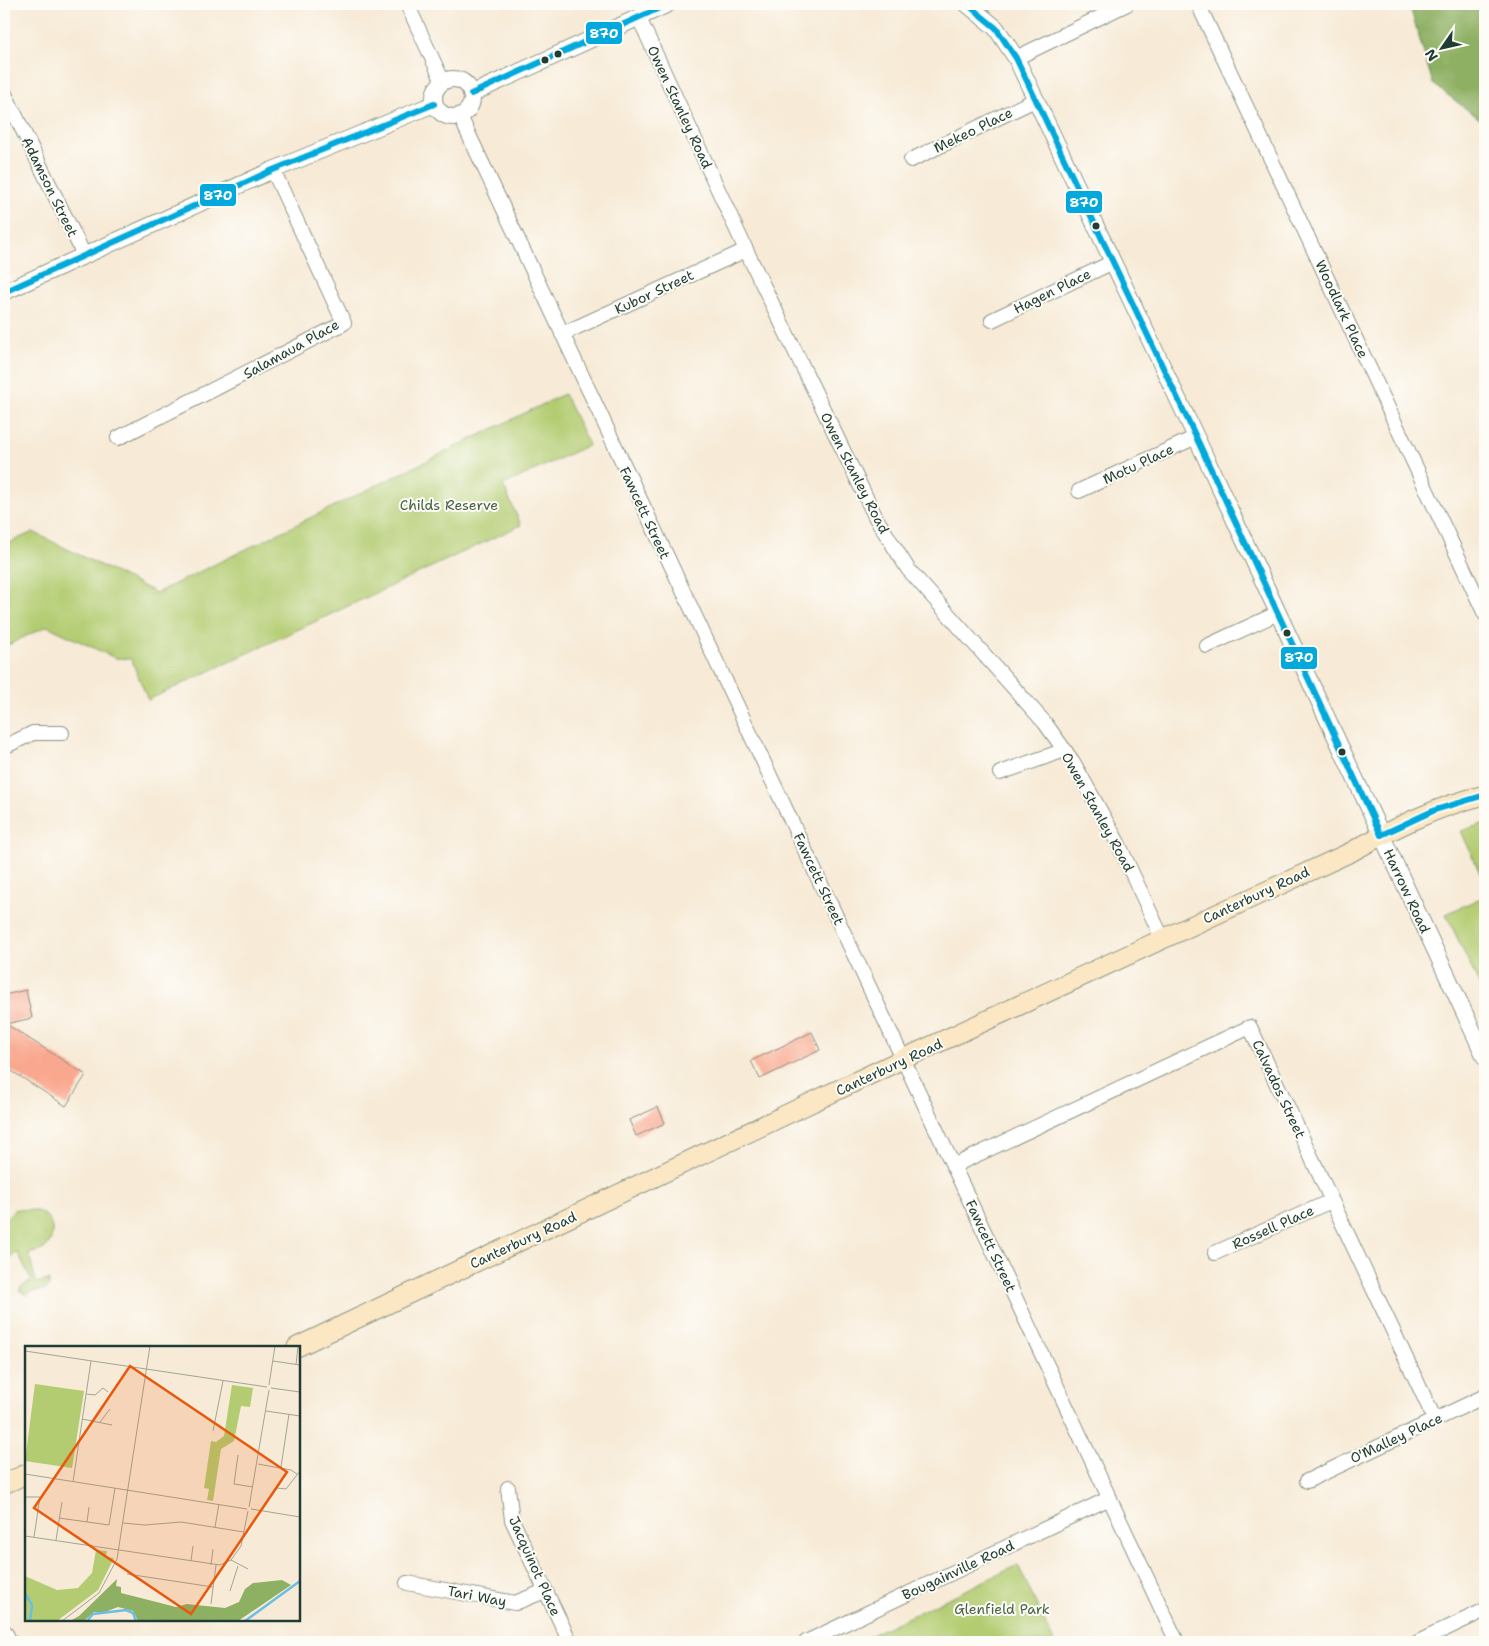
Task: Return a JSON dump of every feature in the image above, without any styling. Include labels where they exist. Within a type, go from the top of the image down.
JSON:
[{"type":"main road","name":"Canterbury Road","points":[[299,1346],[903,1060],[1163,940],[1235,904],[1351,852],[1435,810],[1485,795]]},
{"type":"main road","points":[[4,1484],[25,1474]]},
{"type":"street","points":[[407,4],[444,82]]},
{"type":"street","points":[[471,94],[668,4]]},
{"type":"street","name":"Harrow Road","points":[[968,4],[996,28],[1016,58],[1196,437],[1485,1057]]},
{"type":"street","points":[[1016,58],[1127,4]]},
{"type":"street","name":"Woodlark Place","points":[[1198,4],[1485,614]]},
{"type":"street","name":"Owen Stanley Road","points":[[639,18],[746,250],[876,518],[908,568],[1045,723],[1065,750],[1118,843],[1163,940]]},
{"type":"street","points":[[453,79],[463,82],[471,94],[470,105],[460,116],[451,117],[443,115],[434,104],[436,89],[444,82],[453,79]]},
{"type":"street","name":"Adamson Street","points":[[4,92],[84,255]]},
{"type":"street","name":"Mekeo Place","points":[[910,160],[1036,100]]},
{"type":"street","points":[[4,292],[273,170],[434,104]]},
{"type":"street","name":"Fawcett Street","points":[[460,116],[1177,1642]]},
{"type":"street","name":"Salamaua Place","points":[[118,438],[344,323],[273,170]]},
{"type":"street","name":"Kubor Street","points":[[562,334],[746,250]]},
{"type":"street","name":"Hagen Place","points":[[992,320],[1113,262]]},
{"type":"street","name":"Motu Place","points":[[1079,491],[1196,437]]},
{"type":"street","points":[[1207,646],[1278,613]]},
{"type":"street","points":[[4,747],[33,733],[62,733]]},
{"type":"street","points":[[1000,773],[1065,750]]},
{"type":"street","name":"Calvados Street","points":[[953,1166],[1250,1027],[1435,1420]]},
{"type":"street","name":"Rossell Place","points":[[1215,1253],[1332,1201]]},
{"type":"street","name":"O'Malley Place","points":[[1307,1481],[1485,1396]]},
{"type":"street","name":"Jacquinot Place","points":[[508,1488],[512,1520],[570,1642]]},
{"type":"street","name":"Bougainville Road","points":[[806,1642],[1110,1498]]},
{"type":"street","name":"Tari Way","points":[[407,1583],[515,1603],[545,1591]]},
{"type":"street","points":[[1418,1642],[1485,1610]]},
{"type":"street","points":[[4,1632],[9,1642]]},
{"type":"green space","points":[[1409,4],[1485,4],[1485,123],[1433,84]]},
{"type":"green space","name":"Childs Reserve","points":[[564,394],[589,445],[503,485],[521,525],[148,700],[131,659],[115,658],[47,626],[4,647],[4,545],[33,532],[156,593]]},
{"type":"green space","points":[[1485,823],[1485,884],[1461,831]]},
{"type":"green space","points":[[1485,896],[1485,997],[1446,914]]},
{"type":"green space","points":[[15,1209],[40,1212],[50,1221],[52,1231],[48,1245],[42,1250],[29,1254],[36,1283],[49,1280],[49,1286],[44,1290],[27,1295],[19,1290],[32,1281],[18,1253],[8,1258],[4,1251],[4,1220]]},
{"type":"green space","name":"Glenfield Park","points":[[1018,1565],[1054,1642],[856,1642]]},
{"type":"building","points":[[26,990],[32,1018],[6,1024],[86,1075],[66,1106],[4,1066],[4,995]]},
{"type":"building","points":[[812,1032],[820,1050],[760,1079],[751,1061]]},
{"type":"building","points":[[658,1107],[665,1123],[636,1136],[629,1120]]},
{"type":"transit line","name":"870","points":[[471,94],[668,4]]},
{"type":"transit line","name":"870","points":[[967,4],[996,28],[1016,58],[1196,437],[1381,835]]},
{"type":"transit line","name":"870","points":[[4,292],[273,170],[434,104]]},
{"type":"transit line","name":"870","points":[[1381,835],[1435,810],[1485,795]]}]
